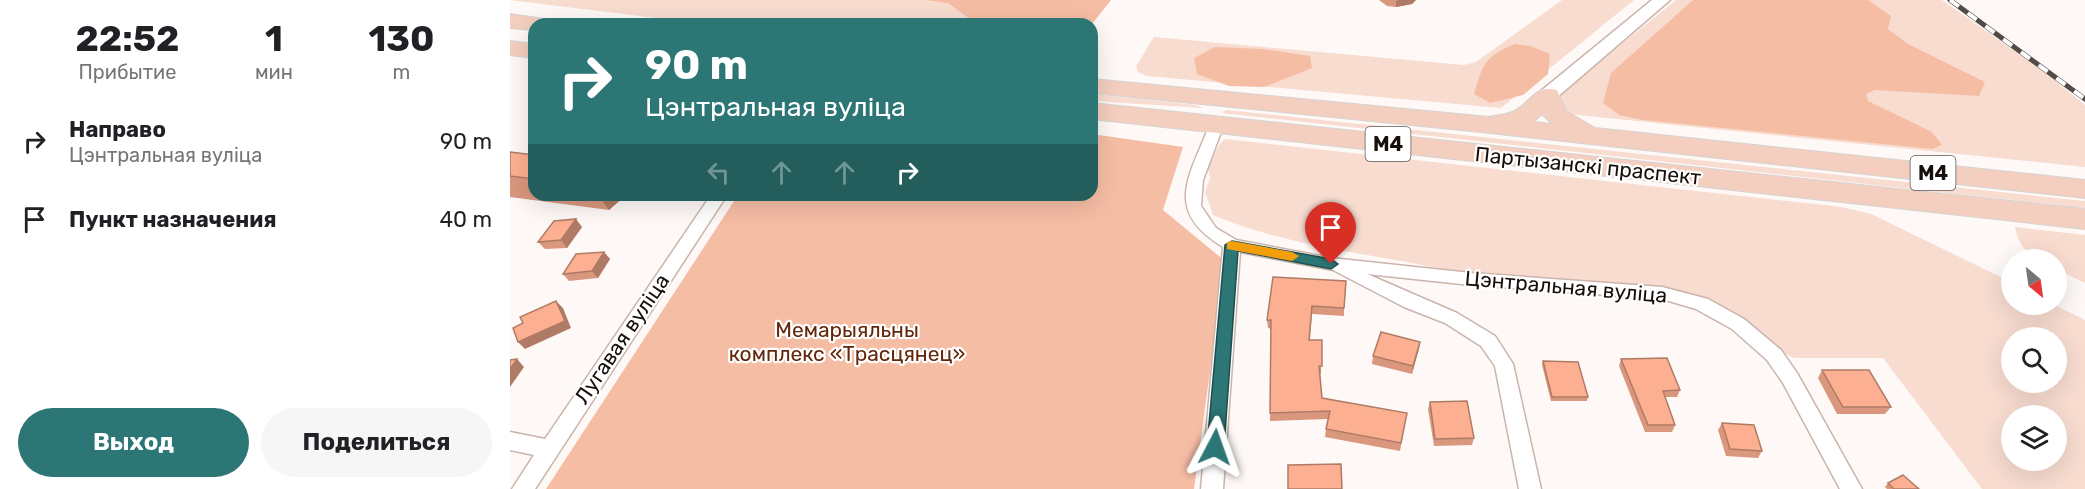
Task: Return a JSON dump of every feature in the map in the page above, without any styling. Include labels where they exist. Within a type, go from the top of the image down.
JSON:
[{"type":"highway","points":[[510,21],[528,23]]},
{"type":"highway","points":[[510,48],[528,51]]},
{"type":"highway","points":[[510,55],[528,53]]},
{"type":"highway","name":"Партызанскі праспект","points":[[1098,87],[1217,116],[2085,219]]},
{"type":"highway","points":[[1481,124],[1514,121],[1548,95],[1555,115],[1561,121],[1596,137]]},
{"type":"highway","name":"Партызанскі праспект","points":[[1098,111],[1481,124],[2085,189]]},
{"type":"street","points":[[1548,95],[1662,0]]},
{"type":"street","points":[[1212,489],[1222,343],[1232,245],[1210,232],[1192,206],[1195,180],[1217,116]]},
{"type":"street","name":"Лугавая вуліца","points":[[523,489],[715,201]]},
{"type":"street","name":"Цэнтральная вуліца","points":[[1232,245],[1331,264],[1472,279],[1618,288],[1662,293],[1702,304],[1738,324],[1774,355],[1790,378],[1851,489]]},
{"type":"street","name":"Цэнтральная вуліца","points":[[1331,264],[1410,302],[1451,318],[1488,341],[1504,364],[1530,489]]},
{"type":"street","points":[[510,441],[548,449]]},
{"type":"shaded area","points":[[510,0],[924,0],[948,2],[969,18],[656,18]]},
{"type":"shaded area","points":[[1562,0],[1634,0],[1501,108],[1147,76],[1138,72],[1136,66],[1154,37],[1464,65],[1476,62]]},
{"type":"shaded area","points":[[1676,0],[1942,0],[2047,74],[2085,105],[2085,167],[1559,113],[1559,95]]},
{"type":"shaded area","points":[[1098,95],[1196,105],[1203,108],[1098,101]]},
{"type":"shaded area","points":[[1227,110],[2085,201],[2085,208],[1222,113]]},
{"type":"shaded area","points":[[1225,139],[1842,207],[1871,214],[2001,277],[2001,315],[2067,315],[2067,311],[2085,320],[2085,489],[1982,489],[1883,358],[1794,358],[1769,343],[1722,308],[1695,296],[1668,290],[1452,271],[1297,241],[1255,230],[1213,215],[1205,192],[1210,178],[1208,168],[1219,145]]},
{"type":"shaded area","points":[[2015,227],[2085,235],[2085,283],[2067,274],[2067,249],[2025,249]]},
{"type":"green space","points":[[924,0],[1111,0],[1097,18],[969,18],[948,3]]},
{"type":"green space","points":[[1693,0],[1868,0],[1891,16],[1888,29],[1908,44],[1985,82],[1979,96],[1875,90],[1866,94],[1868,101],[1932,132],[1942,145],[1932,149],[1643,120],[1619,115],[1603,103],[1611,73]]},
{"type":"green space","points":[[1515,44],[1531,46],[1550,54],[1548,74],[1523,95],[1490,103],[1474,94],[1483,68],[1491,57]]},
{"type":"green space","points":[[1215,47],[1263,49],[1310,56],[1312,68],[1264,87],[1229,86],[1197,74],[1194,58]]},
{"type":"green space","name":"Мемарыяльны комплекс «Трасцянец»","points":[[1098,135],[1183,147],[1163,210],[1225,261],[1194,489],[546,489],[734,201],[1098,201]]},
{"type":"building","points":[[510,152],[528,154],[528,178],[510,176]]},
{"type":"building","points":[[576,219],[561,240],[538,242],[554,221]]},
{"type":"building","points":[[604,252],[592,271],[563,274],[576,254]]},
{"type":"building","points":[[1273,277],[1346,281],[1344,308],[1312,306],[1309,340],[1322,340],[1322,366],[1319,366],[1322,398],[1407,413],[1401,443],[1326,429],[1330,411],[1270,413],[1271,320],[1267,320]]},
{"type":"building","points":[[556,301],[565,321],[518,342],[513,328],[523,323],[520,317]]},
{"type":"building","points":[[1381,332],[1420,342],[1413,366],[1373,356]]},
{"type":"building","points":[[1667,358],[1680,390],[1663,391],[1675,425],[1648,425],[1621,359]]},
{"type":"building","points":[[517,359],[510,369],[510,360]]},
{"type":"building","points":[[1543,361],[1578,362],[1588,397],[1552,397]]},
{"type":"building","points":[[1822,370],[1869,370],[1891,407],[1843,407]]},
{"type":"building","points":[[1467,401],[1474,438],[1435,439],[1430,402]]},
{"type":"building","points":[[1722,423],[1754,425],[1762,451],[1730,449]]},
{"type":"building","points":[[1341,464],[1342,489],[1288,489],[1288,465]]},
{"type":"building","points":[[1903,475],[1919,489],[1894,489],[1888,483]]},
{"type":"railway","points":[[1950,0],[2085,99]]},
{"type":"slow traffic","points":[[1232,245],[1292,256]]},
{"type":"route","points":[[1215,447],[1232,245],[1331,264]]}]
